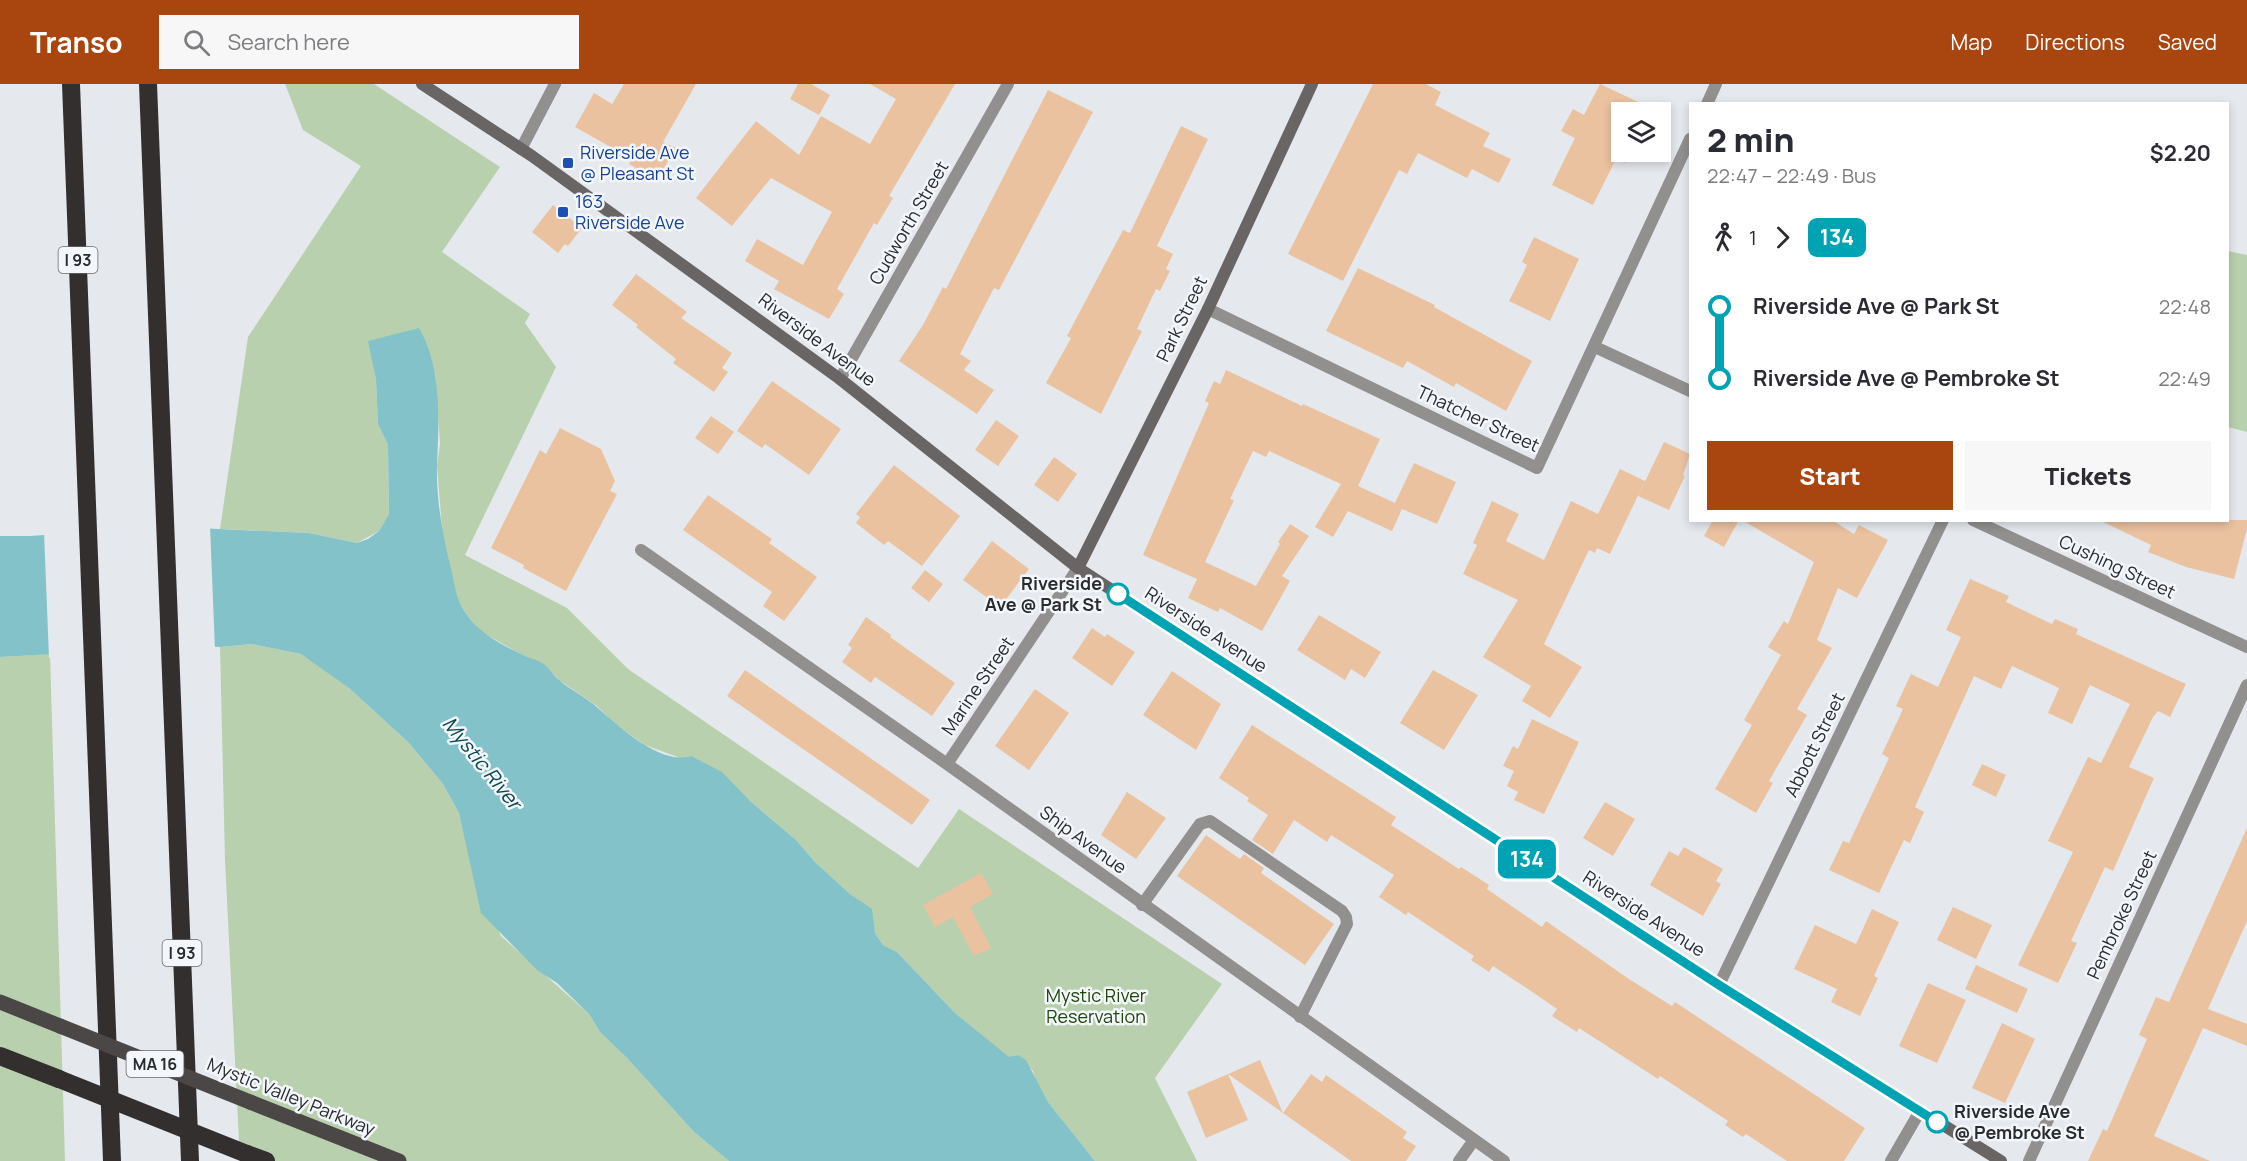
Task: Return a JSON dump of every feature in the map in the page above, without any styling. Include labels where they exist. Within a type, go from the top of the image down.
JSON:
[{"type":"highway","name":"I 93","points":[[71,84],[112,1161]]},
{"type":"highway","name":"I 93","points":[[148,84],[190,1161]]},
{"type":"highway","points":[[0,1056],[266,1161]]},
{"type":"main road","name":"Riverside Avenue","points":[[422,84],[437,88],[696,272],[840,379],[1078,568],[1719,985],[2001,1161]]},
{"type":"main road","name":"Park Street","points":[[1078,568],[1208,309],[1312,84]]},
{"type":"main road","name":"Mystic Valley Parkway","points":[[0,1002],[399,1161]]},
{"type":"street","points":[[521,149],[555,84]]},
{"type":"street","name":"Cudworth Street","points":[[840,379],[1008,84]]},
{"type":"street","points":[[1708,102],[1716,84]]},
{"type":"street","name":"Thatcher Street","points":[[1208,309],[1537,468],[1689,141]]},
{"type":"street","points":[[1595,347],[1689,391]]},
{"type":"street","name":"Abbott Street","points":[[1719,985],[1942,522]]},
{"type":"street","name":"Cushing Street","points":[[1977,522],[2247,646]]},
{"type":"street","name":"Ship Avenue","points":[[640,550],[947,764],[1504,1161]]},
{"type":"street","name":"Marine Street","points":[[947,764],[1078,568]]},
{"type":"street","name":"Pembroke Street","points":[[2029,1161],[2247,685]]},
{"type":"street","points":[[1142,905],[1200,824],[1210,821],[1342,911],[1347,924],[1300,1017]]},
{"type":"street","points":[[1891,1161],[1920,1111]]},
{"type":"street","points":[[1459,1161],[1474,1140]]},
{"type":"green space","name":"Mystic River Reservation","points":[[285,84],[374,84],[500,167],[442,252],[530,314],[525,323],[556,367],[465,555],[567,608],[628,669],[918,868],[959,809],[1222,984],[1155,1078],[1197,1161],[1095,1161],[1048,1102],[1037,1085],[1033,1071],[1018,1055],[1009,1058],[955,1013],[897,952],[883,945],[875,933],[871,909],[850,894],[815,862],[796,840],[750,801],[683,759],[645,745],[616,725],[597,706],[559,680],[542,663],[526,657],[480,631],[457,598],[443,541],[437,466],[440,444],[435,374],[369,341],[376,380],[378,424],[388,445],[389,514],[379,531],[357,543],[309,533],[220,529],[248,337],[361,166],[303,130]]},
{"type":"green space","points":[[2229,251],[2247,255],[2247,432],[2229,427]]},
{"type":"green space","points":[[252,644],[301,654],[349,688],[409,743],[443,784],[459,813],[476,884],[501,936],[589,1014],[600,1032],[627,1058],[693,1131],[729,1161],[240,1161],[225,860],[220,647]]},
{"type":"green space","points":[[50,654],[65,1161],[0,1161],[0,657]]},
{"type":"water","name":"Mystic River","points":[[419,328],[432,360],[435,377],[438,412],[437,478],[443,533],[457,595],[472,622],[501,644],[544,664],[563,683],[593,704],[628,734],[654,750],[679,758],[691,756],[722,772],[750,801],[796,840],[815,862],[850,894],[872,909],[875,933],[883,945],[897,952],[955,1013],[1009,1057],[1018,1055],[1026,1060],[1048,1102],[1095,1161],[729,1161],[693,1131],[627,1058],[600,1032],[589,1014],[557,983],[537,970],[481,913],[459,813],[443,784],[409,743],[349,688],[301,654],[252,644],[0,657],[0,536],[104,531],[127,534],[197,528],[309,533],[357,543],[379,531],[389,514],[388,445],[378,424],[376,380],[368,341]]},
{"type":"pier","points":[[170,524],[210,526],[215,650],[158,649],[49,658],[44,532],[104,528],[127,531]]},
{"type":"building","points":[[624,84],[696,84],[663,142],[676,148],[657,180],[629,164],[632,159],[575,127],[594,93],[612,104]]},
{"type":"building","points":[[798,84],[811,84],[830,95],[819,115],[790,99]]},
{"type":"building","points":[[870,84],[955,84],[889,196],[893,198],[877,225],[874,223],[837,289],[844,294],[829,319],[774,289],[779,281],[745,261],[757,239],[803,265],[832,212],[771,178],[732,226],[696,198],[756,121],[799,155],[821,116],[870,144],[896,99]]},
{"type":"building","points":[[1373,84],[1426,84],[1441,92],[1435,105],[1490,133],[1483,146],[1511,159],[1499,183],[1472,169],[1467,178],[1418,153],[1407,174],[1399,170],[1343,281],[1288,254]]},
{"type":"building","points":[[1600,84],[1638,102],[1611,102],[1611,162],[1614,162],[1593,205],[1552,185],[1575,138],[1561,131],[1573,109],[1584,115]]},
{"type":"building","points":[[1048,90],[1093,112],[999,290],[994,288],[960,354],[971,361],[964,370],[994,390],[977,414],[899,361],[923,325],[943,287],[946,289]]},
{"type":"building","points":[[1181,126],[1208,139],[1157,246],[1173,254],[1166,269],[1170,271],[1160,291],[1156,289],[1137,329],[1142,331],[1101,414],[1046,383],[1071,338],[1067,336],[1123,230],[1130,233]]},
{"type":"building","points":[[553,205],[582,228],[568,246],[565,244],[558,253],[532,232]]},
{"type":"building","points":[[1534,237],[1579,259],[1550,321],[1509,301],[1527,265],[1522,262]]},
{"type":"building","points":[[1358,268],[1435,305],[1434,307],[1532,361],[1506,411],[1456,383],[1454,387],[1407,361],[1403,368],[1326,331]]},
{"type":"building","points":[[636,274],[687,312],[681,318],[732,353],[722,368],[728,372],[714,392],[673,363],[676,359],[612,305]]},
{"type":"building","points":[[1226,370],[1380,439],[1358,486],[1395,503],[1414,463],[1456,482],[1437,524],[1402,509],[1392,531],[1348,511],[1333,537],[1315,527],[1341,484],[1269,451],[1266,457],[1253,451],[1230,499],[1234,500],[1205,562],[1256,586],[1280,544],[1278,542],[1290,524],[1309,536],[1282,576],[1290,581],[1262,631],[1220,608],[1218,612],[1188,598],[1197,579],[1143,555],[1209,403],[1205,401],[1214,381],[1220,384]]},
{"type":"building","points":[[772,381],[841,429],[809,475],[765,444],[762,448],[737,431]]},
{"type":"building","points":[[711,416],[734,432],[718,454],[695,438]]},
{"type":"building","points":[[996,420],[1019,436],[998,466],[975,450]]},
{"type":"building","points":[[560,428],[601,449],[615,481],[610,491],[617,494],[566,591],[491,548],[540,450],[546,454]]},
{"type":"building","points":[[1664,442],[1689,454],[1683,475],[1685,476],[1669,510],[1638,496]]},
{"type":"building","points":[[1054,457],[1077,474],[1058,502],[1034,485]]},
{"type":"building","points":[[894,465],[960,516],[922,566],[888,541],[884,545],[856,523],[860,517],[856,514]]},
{"type":"building","points":[[1620,469],[1645,481],[1610,554],[1597,548],[1595,553],[1589,550],[1544,644],[1582,667],[1550,718],[1522,701],[1531,686],[1483,657],[1518,600],[1463,574],[1477,545],[1473,543],[1492,501],[1519,514],[1506,541],[1544,560],[1571,501],[1598,514]]},
{"type":"building","points":[[708,495],[772,539],[769,543],[817,577],[784,621],[763,606],[772,592],[683,530]]},
{"type":"building","points":[[2247,520],[2247,529],[2234,579],[2186,567],[2148,552],[2151,545],[2103,522]]},
{"type":"building","points":[[1712,522],[1738,522],[1724,547],[1704,536]]},
{"type":"building","points":[[1745,522],[1835,522],[1854,534],[1859,525],[1888,540],[1857,598],[1838,588],[1817,640],[1832,648],[1797,709],[1807,715],[1769,781],[1773,783],[1756,813],[1715,789],[1752,725],[1744,720],[1781,655],[1768,647],[1784,621],[1788,624],[1814,562]]},
{"type":"building","points":[[992,541],[1029,569],[1000,607],[963,580]]},
{"type":"building","points":[[925,570],[943,584],[929,602],[911,588]]},
{"type":"building","points":[[1970,579],[2009,596],[2006,602],[2052,624],[2055,619],[2078,629],[2076,634],[2186,684],[2170,717],[2158,711],[2153,717],[2129,767],[2154,778],[2113,871],[2105,867],[2071,941],[2077,943],[2058,983],[2018,965],[2073,852],[2048,841],[2088,757],[2101,763],[2130,704],[2090,685],[2072,724],[2048,713],[2059,688],[2012,666],[2001,689],[1974,676],[1915,807],[1924,812],[1910,843],[1904,840],[1879,893],[1829,870],[1843,841],[1849,843],[1889,758],[1882,754],[1903,709],[1896,706],[1911,674],[1938,687],[1961,637],[1946,630]]},
{"type":"building","points":[[1319,615],[1381,652],[1365,678],[1351,669],[1345,680],[1297,650]]},
{"type":"building","points":[[866,617],[955,683],[932,716],[875,677],[871,683],[842,662],[852,648],[848,645]]},
{"type":"building","points":[[1092,628],[1105,637],[1107,634],[1135,652],[1112,686],[1072,658]]},
{"type":"building","points":[[745,670],[930,800],[912,825],[727,696]]},
{"type":"building","points":[[1433,670],[1478,695],[1444,750],[1400,723]]},
{"type":"building","points":[[1172,671],[1221,704],[1196,750],[1143,715]]},
{"type":"building","points":[[1035,689],[1069,713],[1029,770],[995,746]]},
{"type":"building","points":[[1532,719],[1579,742],[1544,814],[1514,800],[1518,792],[1507,786],[1514,771],[1503,766],[1513,746],[1518,749]]},
{"type":"building","points":[[1252,725],[1396,817],[1391,825],[1459,869],[1461,867],[1489,885],[1487,889],[1542,927],[1546,921],[1629,979],[1672,1006],[1675,1002],[1865,1128],[1844,1161],[1787,1161],[1746,1134],[1743,1137],[1725,1125],[1728,1121],[1660,1076],[1658,1079],[1579,1028],[1577,1032],[1552,1016],[1557,1009],[1531,991],[1493,966],[1489,972],[1471,960],[1474,956],[1408,912],[1406,915],[1379,897],[1394,875],[1331,835],[1327,842],[1294,820],[1273,854],[1252,840],[1268,815],[1247,801],[1249,798],[1219,778]]},
{"type":"building","points":[[1982,764],[2006,775],[1996,797],[1972,785]]},
{"type":"building","points":[[1127,792],[1166,818],[1136,859],[1101,835]]},
{"type":"building","points":[[1605,802],[1635,819],[1613,856],[1583,838]]},
{"type":"building","points":[[2247,828],[2247,921],[2208,1009],[2247,1024],[2247,1046],[2203,1028],[2154,1136],[2210,1161],[2088,1161],[2103,1129],[2107,1131],[2147,1039],[2139,1035],[2156,997],[2169,1002]]},
{"type":"building","points":[[1206,835],[1240,859],[1244,854],[1264,868],[1261,873],[1334,924],[1305,965],[1177,876]]},
{"type":"building","points":[[1684,847],[1723,869],[1716,881],[1721,884],[1703,916],[1650,885],[1669,851],[1678,856]]},
{"type":"building","points":[[981,873],[993,894],[970,907],[991,948],[974,956],[953,917],[935,927],[923,905]]},
{"type":"building","points":[[1953,907],[1992,925],[1976,959],[1937,940]]},
{"type":"building","points":[[1872,909],[1899,922],[1874,976],[1878,978],[1860,1016],[1831,1002],[1837,989],[1794,969],[1815,925],[1856,944]]},
{"type":"building","points":[[1976,965],[2028,989],[2017,1013],[1965,989]]},
{"type":"building","points":[[1928,983],[1966,1000],[1937,1063],[1899,1046]]},
{"type":"building","points":[[2002,1023],[2035,1039],[2005,1103],[1972,1088]]},
{"type":"building","points":[[1260,1060],[1283,1113],[1228,1074]]},
{"type":"building","points":[[1228,1074],[1248,1120],[1206,1138],[1187,1092]]},
{"type":"building","points":[[1311,1074],[1322,1082],[1326,1075],[1407,1132],[1403,1138],[1416,1146],[1406,1161],[1351,1161],[1283,1113]]},
{"type":"bus line","name":"134","points":[[1118,594],[1719,985],[1937,1122]]},
{"type":"place","name":"Riverside Ave @ Pleasant St","points":[[568,163]]},
{"type":"place","name":"163 Riverside Ave","points":[[563,212]]},
{"type":"place","name":"Riverside Ave @ Park St","points":[[1118,594]]},
{"type":"place","name":"Riverside Ave @ Pembroke St","points":[[1937,1122]]}]
